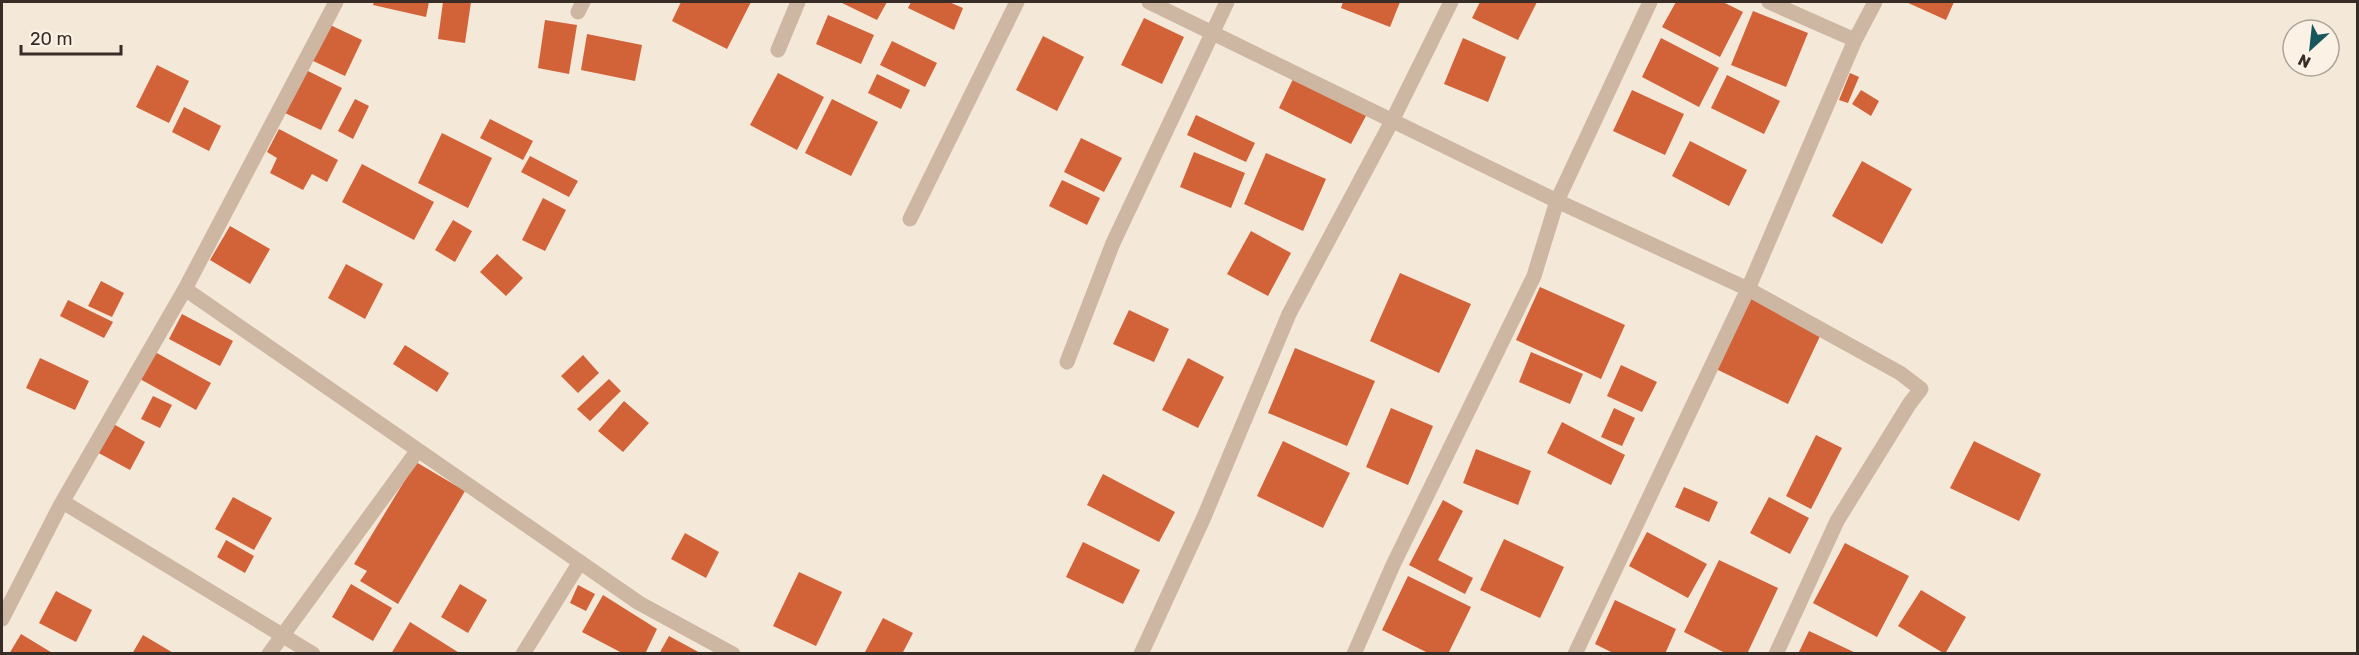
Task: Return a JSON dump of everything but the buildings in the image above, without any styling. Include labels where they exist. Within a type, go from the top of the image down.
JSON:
[{"type":"street","points":[[2,619],[63,502],[185,290],[336,2]]},
{"type":"street","points":[[778,50],[798,2]]},
{"type":"street","points":[[910,219],[1017,2]]},
{"type":"street","points":[[1149,2],[1557,201],[1748,289],[1900,373],[1921,389],[1837,521],[1776,654]]},
{"type":"street","points":[[1067,362],[1113,243],[1227,2]]},
{"type":"street","points":[[1141,654],[1204,517],[1289,314],[1392,121],[1451,2]]},
{"type":"street","points":[[1354,654],[1393,564],[1534,276],[1557,201],[1650,2]]},
{"type":"street","points":[[1769,2],[1855,40]]},
{"type":"street","points":[[1575,654],[1748,289],[1855,40],[1875,2]]},
{"type":"street","points":[[185,290],[639,603],[733,654]]},
{"type":"street","points":[[269,654],[418,450]]},
{"type":"street","points":[[63,502],[313,654]]},
{"type":"street","points":[[523,654],[580,562]]}]
